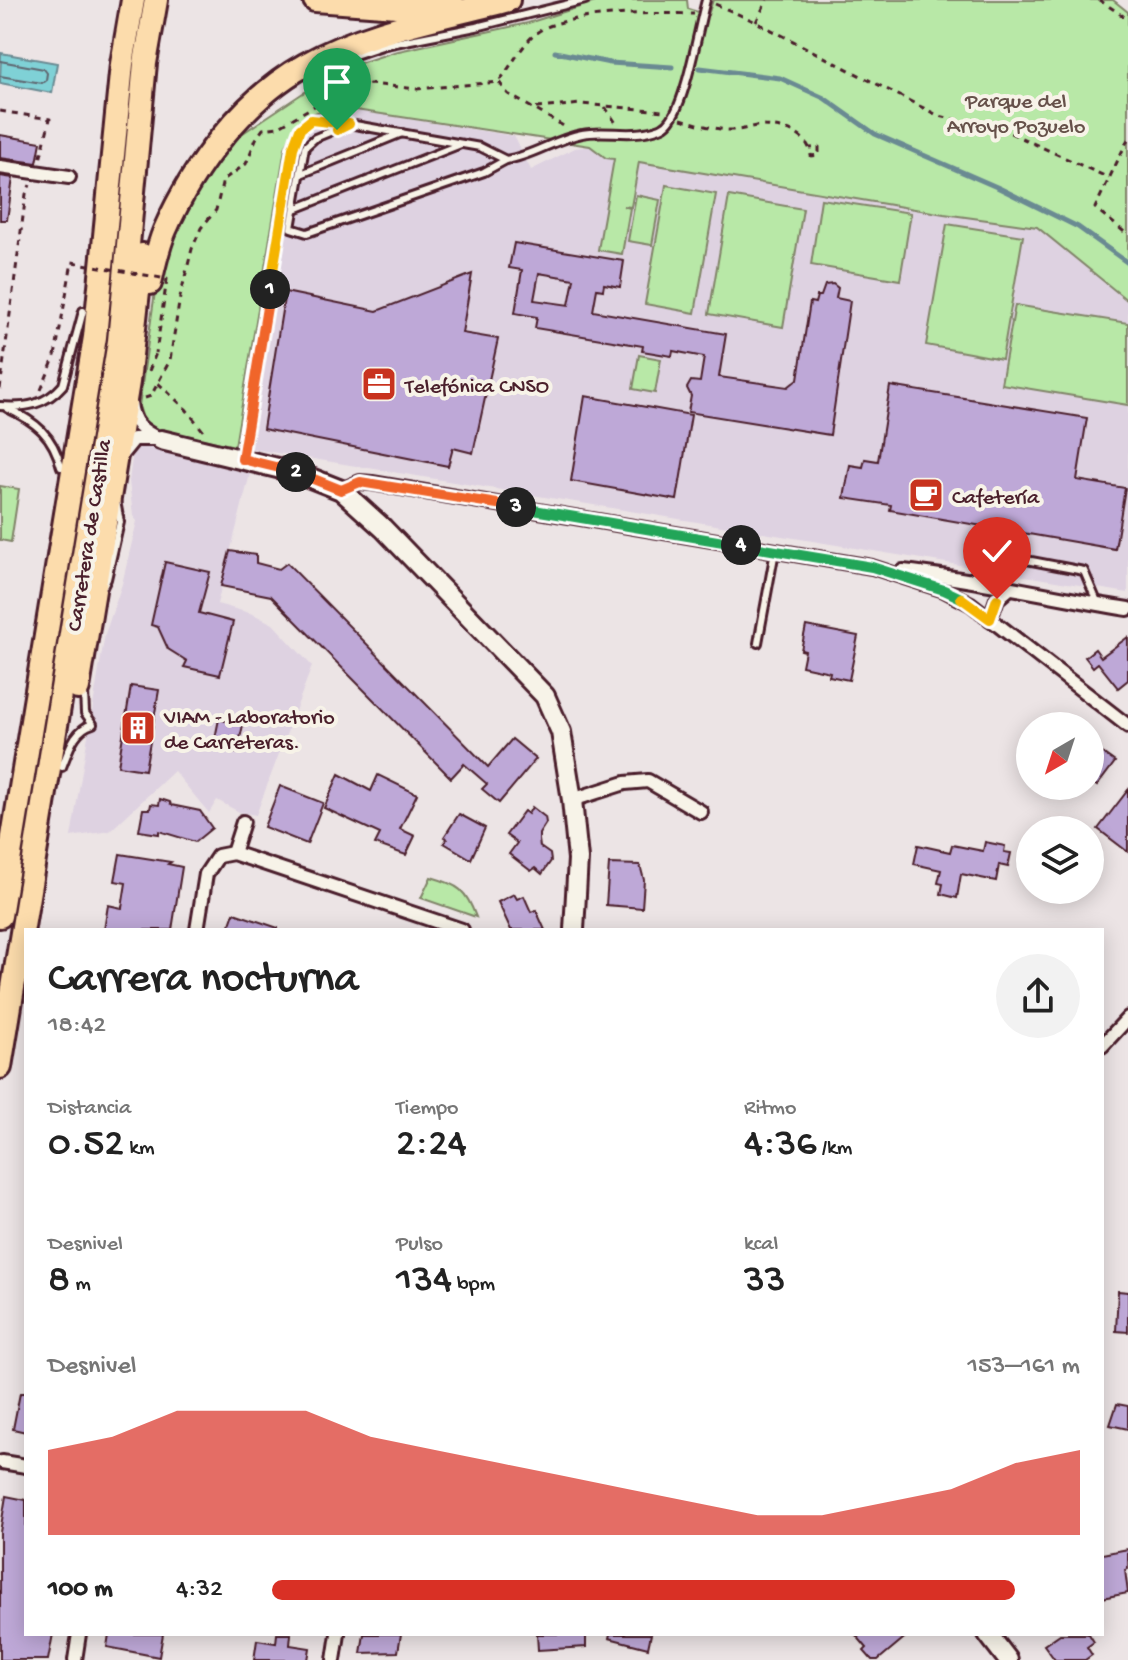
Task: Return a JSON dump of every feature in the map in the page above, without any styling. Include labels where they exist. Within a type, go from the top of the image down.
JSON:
[{"type":"highway","points":[[122,0],[122,64]]},
{"type":"highway","name":"Carretera de Castilla","points":[[0,916],[95,337],[122,64],[133,0]]},
{"type":"highway","name":"Carretera de Castilla","points":[[0,1067],[119,341],[145,63],[156,0]]},
{"type":"highway","points":[[33,928],[115,465],[141,387],[135,334],[160,62],[171,0]]},
{"type":"highway","points":[[315,0],[397,6],[460,5],[487,0]]},
{"type":"highway","points":[[135,334],[164,232],[190,180],[230,128],[278,81],[331,52],[383,32],[508,0]]},
{"type":"highway","points":[[36,704],[61,467],[92,241],[116,124]]},
{"type":"highway","points":[[10,1012],[24,963]]},
{"type":"street","points":[[0,167],[69,177]]},
{"type":"street","points":[[141,387],[131,413],[138,427],[161,440]]},
{"type":"street","points":[[115,465],[125,447],[134,439],[161,440],[242,459],[317,479],[341,490],[393,537],[545,696],[561,732],[572,800],[578,859],[574,928]]},
{"type":"street","points":[[341,490],[360,482],[372,483],[872,567],[969,578],[1128,609]]},
{"type":"street","points":[[872,567],[956,595],[1128,726]]},
{"type":"street","points":[[990,619],[997,599],[1010,588]]},
{"type":"street","points":[[572,800],[625,783],[648,781],[701,812]]},
{"type":"street","points":[[233,853],[243,822]]},
{"type":"street","points":[[197,928],[206,874],[218,856],[233,853],[446,927]]},
{"type":"street","points":[[1104,1044],[1128,1018]]},
{"type":"street","points":[[2,1462],[24,1466]]},
{"type":"street","points":[[75,1660],[79,1636]]},
{"type":"street","points":[[334,1660],[338,1636]]},
{"type":"street","points":[[990,1636],[1008,1660]]},
{"type":"lane","points":[[334,62],[385,45],[476,27],[585,0]]},
{"type":"lane","points":[[698,0],[702,14]]},
{"type":"lane","points":[[349,124],[315,138],[305,147],[291,228],[307,233],[484,172],[506,160],[525,158],[580,134],[641,133],[662,128],[673,117],[680,100],[706,0]]},
{"type":"lane","points":[[230,128],[295,82]]},
{"type":"lane","points":[[242,459],[293,148],[300,129],[311,120],[349,124],[480,147],[506,160]]},
{"type":"lane","points":[[301,174],[403,133]]},
{"type":"lane","points":[[295,209],[461,144]]},
{"type":"lane","points":[[2,407],[34,405],[56,394],[63,385],[83,311]]},
{"type":"lane","points":[[2,407],[33,421],[44,430],[58,454],[61,467]]},
{"type":"lane","points":[[758,643],[775,551]]},
{"type":"lane","points":[[969,578],[1005,556],[1084,571],[1098,604]]},
{"type":"path","points":[[706,0],[756,22],[939,116],[1006,131],[1109,178]]},
{"type":"path","points":[[756,22],[767,0]]},
{"type":"path","points":[[1099,0],[1128,19]]},
{"type":"path","points":[[499,82],[535,33],[555,25],[621,13],[702,14]]},
{"type":"path","points":[[605,107],[623,132]]},
{"type":"path","points":[[0,111],[50,119],[37,172],[26,194],[0,389]]},
{"type":"path","points":[[542,112],[553,122],[580,134]]},
{"type":"path","points":[[1128,139],[1095,208],[1128,235]]},
{"type":"path","points":[[34,405],[55,356],[72,262],[167,279],[156,353],[141,387]]},
{"type":"path","points":[[0,321],[9,322]]},
{"type":"path","points":[[158,383],[186,409],[201,431],[218,439],[222,454]]},
{"type":"shaded area","points":[[336,107],[514,136],[531,170],[575,148],[590,146],[606,158],[685,168],[944,214],[1037,227],[1128,301],[1128,593],[235,446],[285,148],[296,124],[313,112]]},
{"type":"shaded area","points":[[142,446],[250,474],[217,604],[253,614],[273,624],[312,666],[256,815],[239,812],[217,800],[209,813],[174,771],[110,831],[71,837],[105,634],[122,584],[137,521],[133,516],[129,481],[133,452]]},
{"type":"green space","name":"Parque del Arroyo Pozuelo","points":[[602,0],[687,0],[688,9],[708,15],[713,0],[1113,0],[1128,12],[1128,301],[1037,227],[639,162],[631,207],[623,206],[630,208],[622,254],[598,250],[614,159],[606,158],[590,146],[336,107],[304,119],[285,148],[235,446],[156,429],[144,422],[139,406],[158,270],[200,182],[234,139],[303,93],[360,63],[394,52],[528,23]]},
{"type":"green space","points":[[666,185],[716,194],[695,313],[645,304]]},
{"type":"green space","points":[[636,195],[660,200],[652,245],[628,241]]},
{"type":"green space","points":[[729,196],[803,209],[783,327],[709,314]]},
{"type":"green space","points":[[821,199],[911,213],[900,280],[811,265]]},
{"type":"green space","points":[[947,224],[1023,236],[1002,359],[926,345]]},
{"type":"green space","points":[[1015,305],[1128,323],[1128,405],[1001,384]]},
{"type":"green space","points":[[639,355],[661,359],[655,393],[633,389]]},
{"type":"green space","points":[[0,486],[19,489],[11,542],[0,540]]},
{"type":"green space","points":[[431,877],[460,890],[469,900],[476,917],[421,898]]},
{"type":"water","points":[[1,53],[57,63],[52,93],[0,83]]},
{"type":"building","points":[[0,135],[41,142],[37,163],[0,158]]},
{"type":"building","points":[[0,176],[13,178],[7,220],[0,220]]},
{"type":"building","points":[[514,243],[624,261],[620,287],[604,284],[603,290],[597,289],[593,311],[726,334],[719,377],[788,387],[798,379],[810,302],[815,303],[825,285],[833,284],[838,288],[836,298],[850,301],[830,435],[688,412],[691,396],[687,388],[691,381],[700,382],[704,357],[673,351],[672,356],[642,351],[643,346],[535,328],[537,317],[515,313],[522,270],[509,268]],"holes":[[[539,273],[574,279],[569,305],[534,300]]]},
{"type":"building","name":"Telefónica CNSO","points":[[472,274],[462,333],[498,339],[473,453],[453,448],[448,466],[263,429],[285,292],[377,311]]},
{"type":"building","points":[[890,386],[1087,418],[1077,480],[1125,488],[1115,549],[890,510],[891,505],[844,498],[850,465],[863,467],[865,459],[878,461]]},
{"type":"building","points":[[585,396],[691,415],[677,500],[571,481]]},
{"type":"building","points":[[230,551],[256,555],[256,563],[279,569],[287,563],[488,767],[512,739],[536,759],[499,803],[482,789],[487,784],[464,764],[451,778],[271,596],[221,586]]},
{"type":"building","points":[[165,562],[210,572],[199,613],[233,622],[220,675],[184,667],[187,661],[168,649],[158,627],[151,625]]},
{"type":"building","points":[[806,626],[858,636],[849,680],[802,666],[805,651],[801,650]]},
{"type":"building","points":[[1128,637],[1128,680],[1118,688],[1098,663],[1093,667],[1085,657],[1095,649],[1101,657]]},
{"type":"building","name":"VIAM - Laboratorio de Carreteras.","points":[[131,686],[159,690],[145,770],[118,766]]},
{"type":"building","points":[[230,716],[244,720],[237,753],[213,748],[219,719],[229,722]]},
{"type":"building","points":[[1104,754],[1115,762],[1104,777]]},
{"type":"building","points":[[339,774],[371,791],[378,775],[417,794],[400,829],[415,836],[406,855],[375,844],[380,834],[324,808]]},
{"type":"building","points":[[280,786],[323,803],[307,844],[264,827]]},
{"type":"building","points":[[1128,790],[1128,852],[1104,834],[1104,821]]},
{"type":"building","points":[[160,799],[171,805],[200,811],[212,828],[195,842],[159,831],[159,834],[139,831],[143,809],[150,809],[151,804],[159,805]]},
{"type":"building","points":[[532,807],[545,817],[546,823],[539,840],[540,847],[550,854],[551,861],[542,874],[535,868],[531,871],[509,854],[517,843],[506,835],[524,811],[528,814]]},
{"type":"building","points":[[459,814],[485,828],[471,859],[444,843],[447,839],[444,837]]},
{"type":"building","points":[[985,842],[1005,846],[1004,852],[1011,853],[1008,867],[999,865],[996,881],[961,874],[957,898],[941,894],[943,884],[938,883],[941,870],[914,864],[918,845],[950,852],[952,845],[983,851]]},
{"type":"building","points":[[120,854],[171,862],[168,864],[182,867],[172,928],[104,928],[108,905],[122,908],[126,883],[115,881]]},
{"type":"building","points":[[609,864],[640,865],[644,880],[642,908],[606,905]]},
{"type":"building","points":[[514,894],[517,899],[524,896],[531,912],[536,910],[544,928],[510,928],[498,902]]},
{"type":"building","points":[[234,913],[278,928],[229,928]]},
{"type":"building","points":[[1118,1291],[1128,1292],[1128,1332],[1116,1331]]},
{"type":"building","points":[[20,1393],[24,1393],[24,1432],[13,1429]]},
{"type":"building","points":[[1117,1404],[1128,1406],[1128,1429],[1110,1425]]},
{"type":"building","points":[[6,1496],[24,1500],[24,1636],[53,1636],[48,1660],[0,1660],[0,1532]]},
{"type":"building","points":[[1128,1549],[1128,1569],[1125,1570],[1128,1593],[1104,1598],[1104,1554]]},
{"type":"building","points":[[109,1636],[163,1636],[159,1657],[107,1647]]},
{"type":"building","points":[[277,1636],[291,1636],[290,1645],[310,1648],[308,1660],[254,1660],[257,1640],[276,1643]]},
{"type":"building","points":[[364,1636],[401,1636],[398,1652],[361,1653]]},
{"type":"building","points":[[537,1636],[586,1636],[586,1647],[538,1650]]},
{"type":"building","points":[[610,1636],[651,1636],[648,1648]]},
{"type":"building","points":[[857,1636],[907,1636],[878,1660],[872,1660],[864,1651],[867,1648]]},
{"type":"building","points":[[1057,1636],[1090,1636],[1094,1642],[1087,1647],[1092,1655],[1085,1660],[1055,1660],[1044,1645]]},
{"type":"waterway","points":[[555,52],[610,63],[672,67]]},
{"type":"waterway","points":[[700,68],[780,78],[824,98],[875,134],[999,188],[1078,227],[1128,263]]},
{"type":"place","name":"Telefónica CNSO","points":[[379,384]]},
{"type":"place","name":"Cafetería","points":[[926,495]]},
{"type":"place","name":"VIAM - Laboratorio de Carreteras.","points":[[138,728]]},
{"type":"route","points":[[337,130],[349,124],[311,120],[300,129],[293,148],[242,459],[298,473],[341,490],[360,482],[372,483],[872,567],[956,595],[990,619],[997,599]]}]
